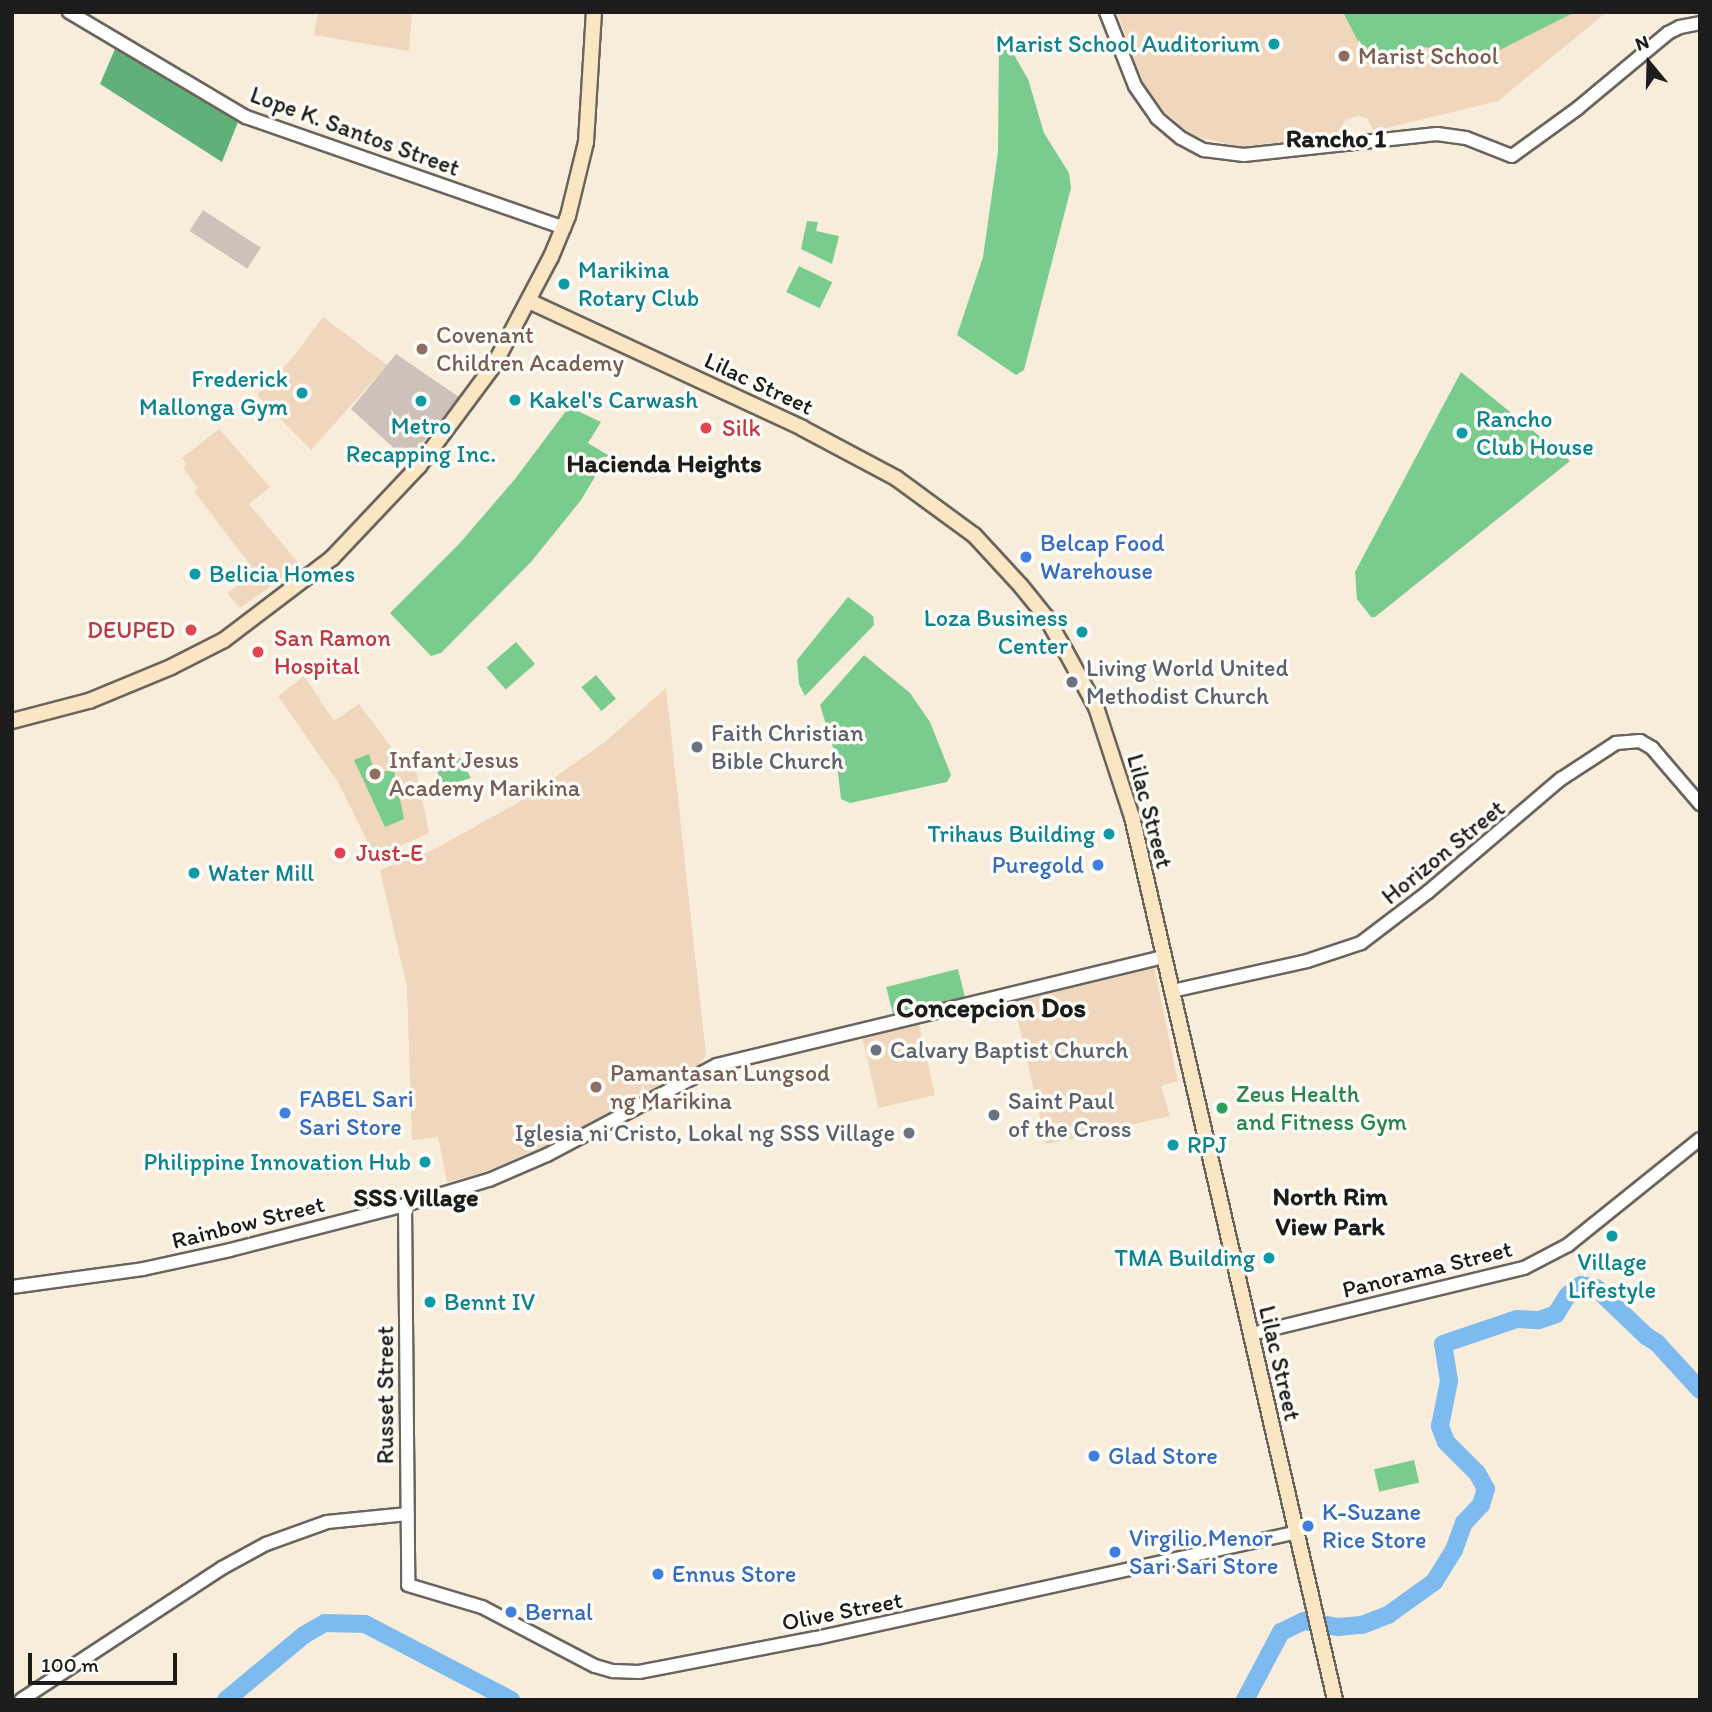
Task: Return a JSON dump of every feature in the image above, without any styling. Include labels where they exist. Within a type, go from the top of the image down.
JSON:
[{"type":"main road","points":[[12,721],[89,701],[171,667],[224,640],[310,577],[354,538],[419,466],[494,365],[564,229],[586,142],[594,12]]},
{"type":"main road","name":"Lilac Street","points":[[529,301],[802,428],[895,478],[974,535],[1046,617],[1093,700],[1132,817],[1312,1610],[1335,1700]]},
{"type":"street","name":"Lope K. Santos Street","points":[[69,12],[246,117],[564,229]]},
{"type":"street","points":[[1105,12],[1143,101],[1168,128],[1204,150],[1221,154],[1256,155],[1437,134],[1466,138],[1512,156],[1578,108],[1668,33],[1685,25],[1700,23]]},
{"type":"street","name":"Horizon Street","points":[[1172,991],[1307,961],[1361,943],[1428,892],[1561,779],[1616,743],[1640,741],[1652,748],[1700,804]]},
{"type":"street","name":"Rainbow Street","points":[[12,1287],[143,1269],[230,1250],[405,1205],[489,1180],[547,1154],[717,1065],[1164,957]]},
{"type":"street","name":"Panorama Street","points":[[1251,1335],[1524,1268],[1568,1245],[1700,1139]]},
{"type":"street","name":"Russet Street","points":[[405,1205],[408,1585]]},
{"type":"street","points":[[21,1700],[222,1568],[266,1544],[327,1522],[408,1514]]},
{"type":"street","name":"Olive Street","points":[[408,1585],[443,1593],[482,1607],[594,1666],[613,1671],[639,1672],[933,1615],[1295,1533]]},
{"type":"shaded area","points":[[318,12],[412,12],[409,51],[314,35]]},
{"type":"shaded area","name":"Marist School","points":[[1117,12],[1607,12],[1498,101],[1374,131],[1367,118],[1357,116],[1345,120],[1338,136],[1239,147],[1192,135],[1148,97]]},
{"type":"shaded area","points":[[203,210],[261,248],[247,269],[189,231]]},
{"type":"shaded area","points":[[323,317],[387,365],[311,450],[257,395],[294,356]]},
{"type":"shaded area","points":[[396,354],[459,397],[408,461],[351,409]]},
{"type":"shaded area","points":[[219,429],[270,487],[249,504],[300,565],[240,608],[227,593],[241,583],[237,577],[251,566],[194,491],[198,488],[183,468],[187,464],[182,458]]},
{"type":"shaded area","name":"Infant Jesus Academy Marikina","points":[[304,676],[334,721],[359,704],[391,747],[393,755],[407,766],[415,764],[429,833],[375,857],[338,782],[278,696]]},
{"type":"shaded area","points":[[666,688],[706,1056],[691,1073],[643,1101],[549,1145],[476,1175],[447,1182],[438,1137],[412,1140],[407,987],[380,870],[431,851],[516,804],[605,742]]},
{"type":"shaded area","points":[[1154,967],[1178,1081],[1161,1086],[1170,1116],[1046,1144],[1013,998]]},
{"type":"shaded area","points":[[918,1021],[935,1095],[879,1108],[861,1034]]},
{"type":"green space","points":[[1343,12],[1575,12],[1474,63],[1459,50],[1421,47],[1372,60],[1360,45]]},
{"type":"green space","points":[[999,40],[1006,41],[1028,79],[1044,133],[1069,173],[1071,188],[1024,370],[1016,375],[957,335],[983,257],[998,152]]},
{"type":"green space","points":[[118,42],[238,122],[222,162],[100,84]]},
{"type":"green space","points":[[807,221],[818,222],[816,231],[839,236],[832,264],[801,249]]},
{"type":"green space","points":[[799,266],[832,282],[820,308],[786,292]]},
{"type":"green space","points":[[1461,372],[1570,461],[1375,617],[1371,617],[1357,599],[1355,572]]},
{"type":"green space","points":[[569,407],[601,422],[588,443],[608,455],[581,500],[531,562],[441,653],[431,656],[390,613],[460,543],[515,479]]},
{"type":"green space","points":[[848,597],[873,616],[874,625],[805,696],[799,684],[797,660]]},
{"type":"green space","points":[[516,642],[535,664],[506,689],[487,668]]},
{"type":"green space","points":[[864,655],[910,693],[930,722],[951,775],[947,782],[850,803],[841,799],[836,757],[820,705]]},
{"type":"green space","points":[[596,675],[616,699],[601,711],[581,687]]},
{"type":"green space","points":[[369,754],[375,773],[394,770],[404,819],[385,827],[354,760]]},
{"type":"green space","points":[[460,758],[471,778],[442,787],[436,767]]},
{"type":"green space","points":[[958,969],[965,997],[893,1015],[886,987]]},
{"type":"green space","points":[[1414,1460],[1419,1482],[1379,1492],[1374,1469]]},
{"type":"waterway","points":[[1245,1700],[1281,1632],[1304,1621],[1338,1627],[1362,1625],[1388,1615],[1434,1582],[1454,1550],[1464,1523],[1481,1505],[1486,1489],[1477,1473],[1446,1442],[1440,1426],[1449,1381],[1443,1344],[1517,1319],[1539,1320],[1556,1314],[1568,1295],[1581,1285],[1596,1288],[1646,1336],[1657,1343],[1700,1390]]},
{"type":"waterway","points":[[226,1700],[304,1635],[325,1623],[365,1624],[511,1700]]},
{"type":"place","name":"Marist School Auditorium","points":[[1274,44]]},
{"type":"place","name":"Marist School","points":[[1344,56]]},
{"type":"place","name":"Marikina Rotary Club","points":[[564,284]]},
{"type":"place","name":"Covenant Children Academy","points":[[422,349]]},
{"type":"place","name":"Frederick Mallonga Gym","points":[[302,393]]},
{"type":"place","name":"Kakel's Carwash","points":[[515,400]]},
{"type":"place","name":"Metro Recapping Inc.","points":[[421,401]]},
{"type":"place","name":"Silk","points":[[706,428]]},
{"type":"place","name":"Rancho Club House","points":[[1462,433]]},
{"type":"place","name":"Belcap Food Warehouse","points":[[1026,557]]},
{"type":"place","name":"Belicia Homes","points":[[195,574]]},
{"type":"place","name":"DEUPED","points":[[191,630]]},
{"type":"place","name":"Loza Business Center","points":[[1082,632]]},
{"type":"place","name":"San Ramon Hospital","points":[[258,652]]},
{"type":"place","name":"Living World United Methodist Church","points":[[1072,682]]},
{"type":"place","name":"Faith Christian Bible Church","points":[[697,747]]},
{"type":"place","name":"Infant Jesus Academy Marikina","points":[[375,774]]},
{"type":"place","name":"Trihaus Building","points":[[1109,834]]},
{"type":"place","name":"Just-E","points":[[340,853]]},
{"type":"place","name":"Puregold","points":[[1098,865]]},
{"type":"place","name":"Water Mill","points":[[194,873]]},
{"type":"place","name":"Calvary Baptist Church","points":[[876,1050]]},
{"type":"place","name":"Pamantasan Lungsod ng Marikina","points":[[596,1087]]},
{"type":"place","name":"Zeus Health and Fitness Gym","points":[[1222,1108]]},
{"type":"place","name":"FABEL Sari Sari Store","points":[[285,1113]]},
{"type":"place","name":"Saint Paul of the Cross","points":[[994,1115]]},
{"type":"place","name":"Iglesia ni Cristo, Lokal ng SSS Village","points":[[909,1133]]},
{"type":"place","name":"RPJ","points":[[1173,1145]]},
{"type":"place","name":"Philippine Innovation Hub","points":[[425,1162]]},
{"type":"place","name":"Village Lifestyle","points":[[1612,1236]]},
{"type":"place","name":"TMA Building","points":[[1269,1258]]},
{"type":"place","name":"Bennt IV","points":[[430,1302]]},
{"type":"place","name":"Glad Store","points":[[1094,1456]]},
{"type":"place","name":"K-Suzane Rice Store","points":[[1308,1526]]},
{"type":"place","name":"Virgilio Menor Sari Sari Store","points":[[1115,1552]]},
{"type":"place","name":"Ennus Store","points":[[658,1574]]},
{"type":"place","name":"Bernal","points":[[511,1612]]},
{"type":"district","name":"Rancho 1","points":[[1336,139]]},
{"type":"district","name":"Hacienda Heights","points":[[664,464]]},
{"type":"district","name":"Concepcion Dos","points":[[991,1007]]},
{"type":"district","name":"SSS Village","points":[[416,1198]]},
{"type":"district","name":"North Rim View Park","points":[[1330,1212]]}]
